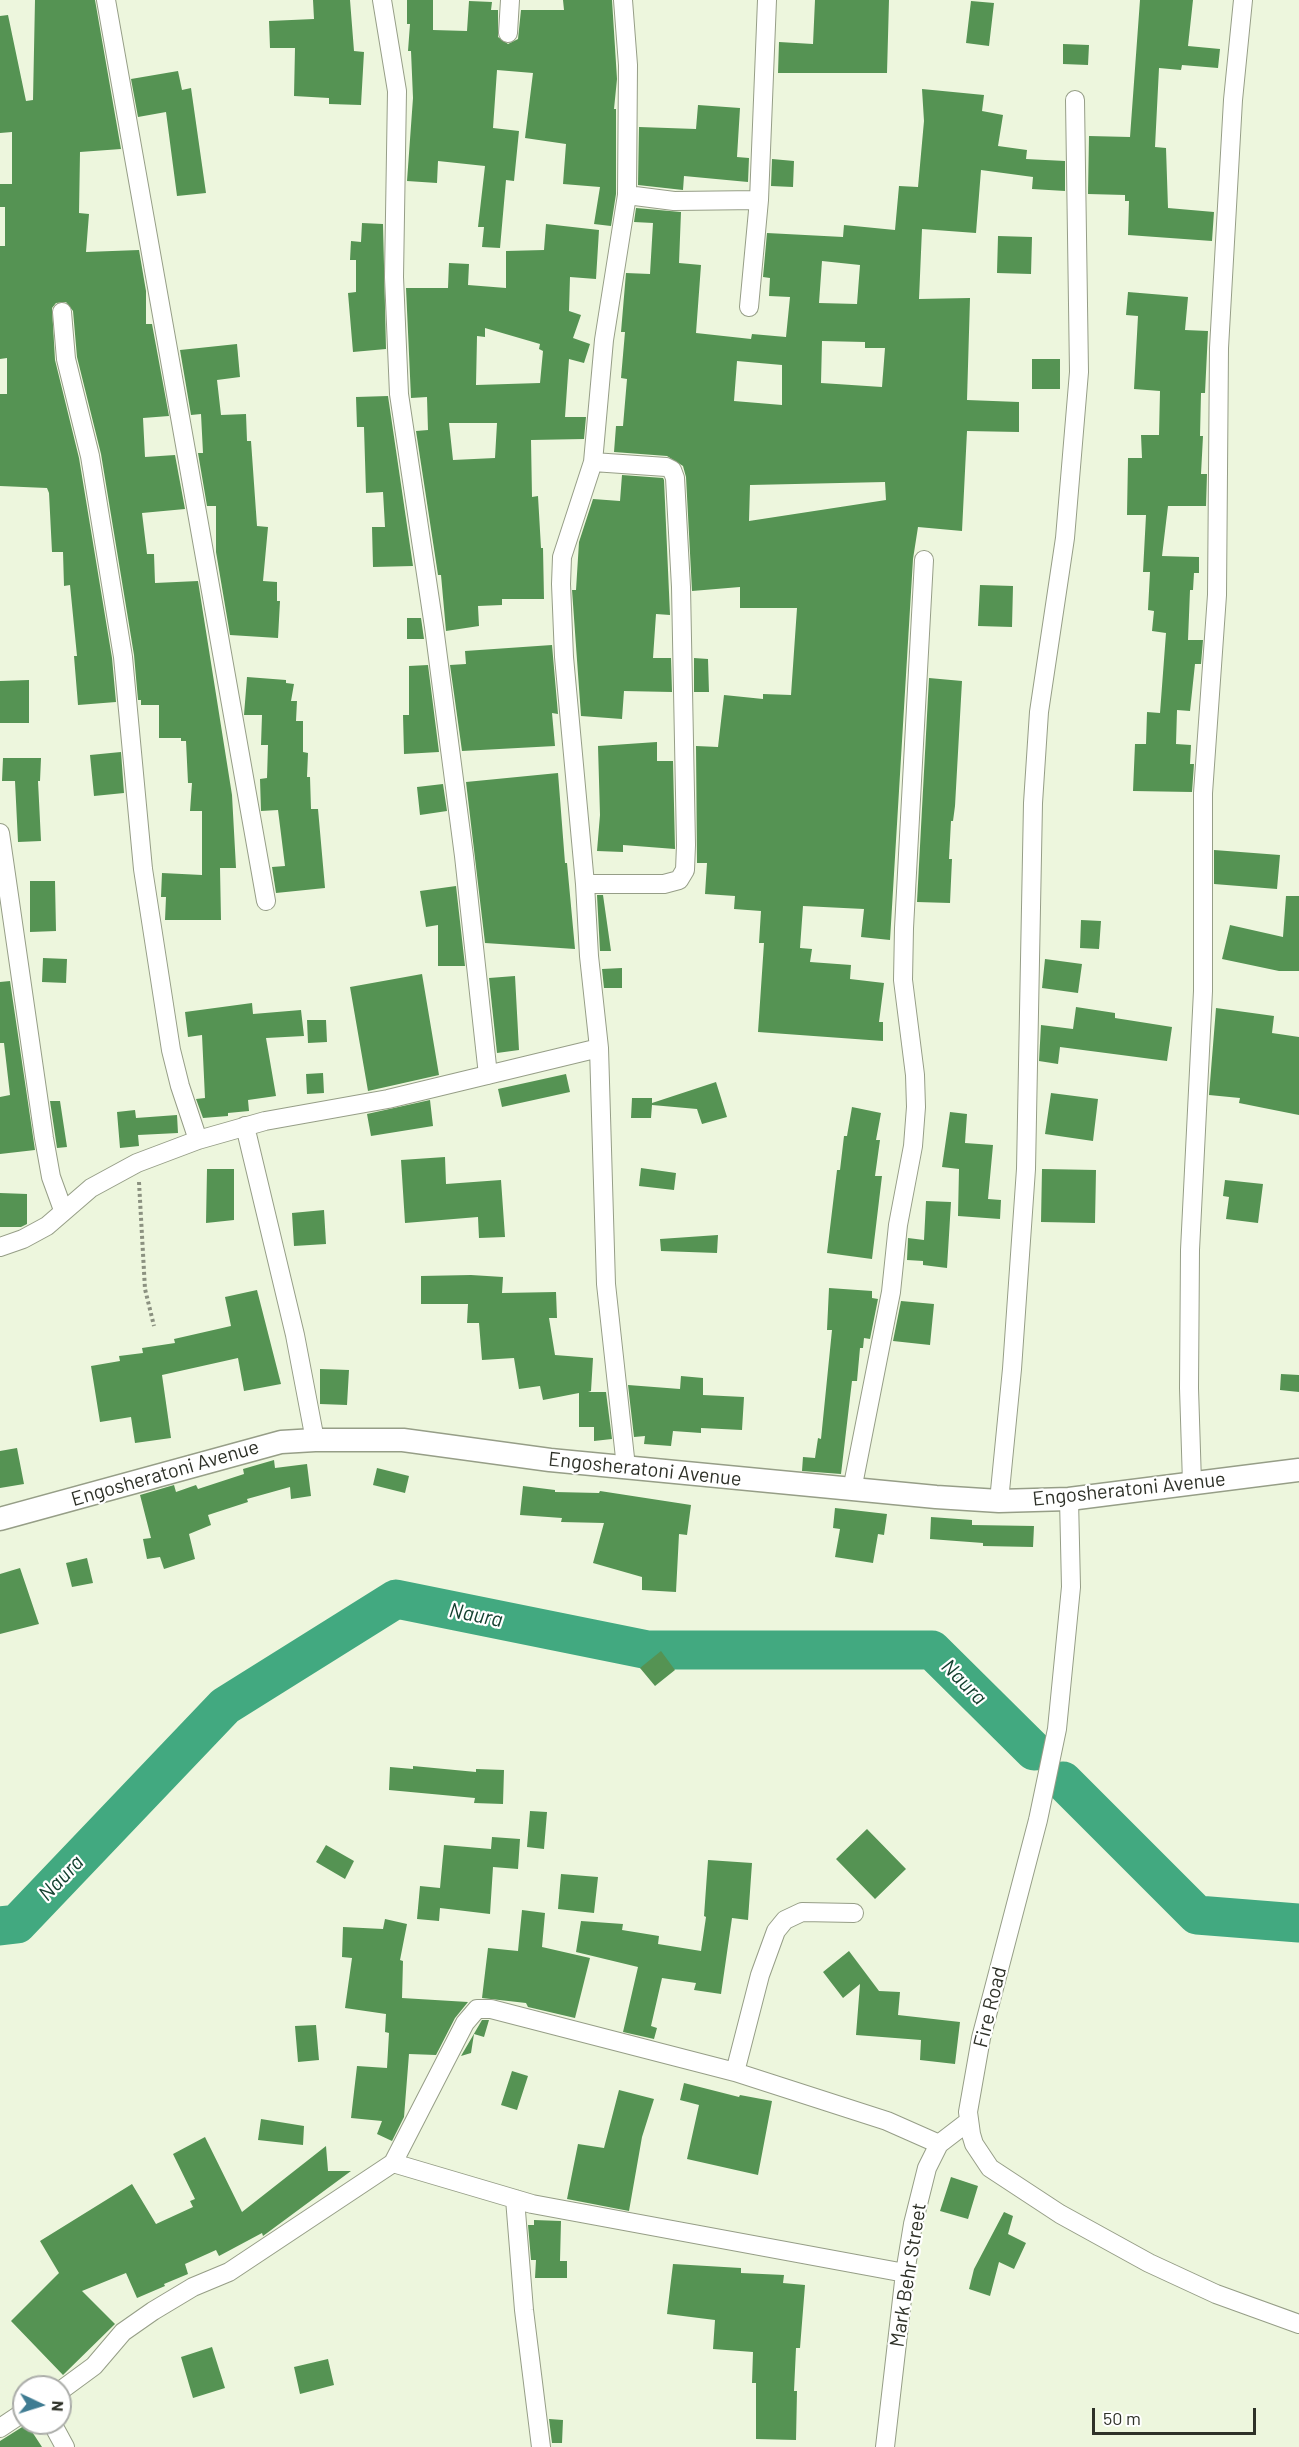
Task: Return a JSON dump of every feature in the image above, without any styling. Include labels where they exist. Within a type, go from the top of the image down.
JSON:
[{"type":"street","points":[[106,0],[148,224],[266,900]]},
{"type":"street","points":[[382,0],[397,91],[394,278],[399,394],[434,627],[477,965],[488,1075]]},
{"type":"street","points":[[508,33],[510,0]]},
{"type":"street","points":[[623,0],[628,66],[627,195],[604,340],[593,462],[562,557],[561,584],[564,657],[599,1048],[606,1284],[626,1467]]},
{"type":"street","points":[[748,307],[759,200],[767,0]]},
{"type":"street","points":[[1192,1483],[1189,1388],[1190,1250],[1203,970],[1205,885],[1202,822],[1217,595],[1217,429],[1222,270],[1233,100],[1243,0]]},
{"type":"street","points":[[999,1501],[1015,1335],[1026,1169],[1033,803],[1038,724],[1065,538],[1079,372],[1075,100]]},
{"type":"street","points":[[627,195],[674,201],[759,200]]},
{"type":"street","points":[[62,312],[66,359],[90,456],[123,657],[144,869],[171,1050],[198,1140]]},
{"type":"street","points":[[585,884],[655,885],[679,880],[685,870],[686,845],[681,587],[675,478],[672,470],[666,467],[593,462]]},
{"type":"street","points":[[852,1490],[891,1292],[898,1225],[913,1146],[916,1107],[915,1075],[903,980],[906,858],[924,560]]},
{"type":"street","points":[[0,833],[51,1177],[63,1210]]},
{"type":"street","points":[[0,1246],[23,1239],[47,1226],[63,1210],[92,1188],[137,1163],[198,1140],[246,1126],[388,1099],[599,1048]]},
{"type":"street","points":[[246,1126],[292,1324],[315,1440]]},
{"type":"street","name":"Engosheratoni Avenue","points":[[0,1518],[280,1442],[315,1440],[403,1440],[550,1460],[852,1490],[999,1501],[1069,1498],[1299,1470]]},
{"type":"street","name":"Fire Road","points":[[1069,1498],[1071,1587],[1057,1729],[1038,1820],[981,2038],[968,2112],[974,2144],[990,2168],[1052,2209],[1149,2263],[1250,2308],[1299,2324]]},
{"type":"street","points":[[735,2072],[760,1975],[776,1931],[785,1920],[802,1912],[854,1913]]},
{"type":"street","points":[[72,2382],[94,2366],[123,2332],[153,2311],[193,2287],[229,2272],[393,2163],[465,2023],[477,2009],[491,2009],[735,2072],[887,2121],[939,2144]]},
{"type":"street","name":"Mark Behr Street","points":[[885,2447],[905,2273],[913,2224],[927,2168],[939,2144],[969,2121]]},
{"type":"street","points":[[393,2163],[515,2199],[905,2273]]},
{"type":"street","points":[[515,2199],[524,2310],[542,2447]]},
{"type":"path","points":[[137,1163],[146,1288],[154,1326]]},
{"type":"building","points":[[35,0],[95,0],[121,149],[80,152],[79,213],[89,214],[86,252],[139,250],[146,291],[146,324],[152,324],[169,416],[143,418],[145,457],[175,455],[185,509],[142,513],[147,554],[154,554],[155,583],[198,581],[232,795],[236,868],[220,868],[221,920],[165,920],[166,897],[161,897],[162,873],[202,875],[202,811],[190,811],[192,783],[188,783],[186,741],[181,741],[181,738],[159,738],[159,705],[141,705],[141,700],[138,700],[134,655],[101,454],[77,357],[73,311],[66,302],[56,303],[52,308],[55,360],[79,458],[112,658],[116,702],[78,705],[74,656],[77,656],[70,585],[64,586],[63,552],[52,552],[47,488],[0,486],[0,394],[7,394],[7,358],[0,359],[0,246],[5,246],[5,207],[0,207],[0,184],[12,184],[12,132],[0,133],[0,16],[8,15],[26,101],[33,100]]},
{"type":"building","points":[[313,0],[350,0],[354,51],[364,52],[361,105],[329,104],[329,98],[294,96],[295,48],[270,48],[269,21],[314,19]]},
{"type":"building","points":[[407,0],[433,0],[433,30],[467,31],[469,1],[492,2],[491,10],[498,10],[498,37],[508,44],[518,39],[521,10],[564,10],[563,0],[612,0],[617,79],[614,109],[616,109],[616,194],[611,226],[594,224],[600,187],[563,184],[566,144],[525,138],[533,73],[497,70],[493,128],[519,131],[514,181],[506,180],[500,248],[482,247],[484,227],[478,227],[485,166],[438,161],[437,183],[407,181],[413,98],[411,51],[408,51],[410,24],[407,24]]},
{"type":"building","points":[[815,0],[889,0],[887,73],[778,73],[779,42],[813,44]]},
{"type":"building","points":[[1140,0],[1193,0],[1188,46],[1220,49],[1218,68],[1182,65],[1181,70],[1159,68],[1155,147],[1166,148],[1168,208],[1214,212],[1212,241],[1128,235],[1129,201],[1125,201],[1125,195],[1088,194],[1089,136],[1130,137]]},
{"type":"building","points":[[971,1],[994,3],[989,46],[966,43]]},
{"type":"building","points":[[1063,44],[1089,45],[1088,65],[1063,64]]},
{"type":"building","points":[[178,71],[182,90],[191,88],[206,193],[177,196],[166,112],[138,117],[131,79]]},
{"type":"building","points":[[922,89],[984,95],[982,111],[1003,115],[998,146],[1027,150],[1026,159],[1065,161],[1065,191],[1032,189],[1033,177],[981,170],[976,233],[922,229],[919,299],[970,298],[967,400],[1019,402],[1019,432],[967,431],[962,531],[918,527],[913,559],[890,940],[861,937],[864,909],[803,906],[800,948],[812,949],[810,962],[851,965],[850,979],[884,983],[879,1022],[883,1022],[883,1041],[758,1032],[764,943],[759,943],[761,911],[734,909],[735,896],[705,894],[707,863],[697,863],[696,746],[718,747],[724,695],[763,699],[763,694],[791,695],[797,608],[740,608],[740,587],[692,591],[686,477],[683,466],[667,456],[614,452],[616,426],[623,426],[627,379],[621,378],[625,332],[621,332],[626,273],[650,274],[653,223],[634,222],[636,208],[681,212],[679,263],[701,265],[696,333],[751,339],[752,334],[786,337],[790,297],[769,296],[770,278],[763,277],[767,233],[843,237],[844,225],[895,230],[899,186],[918,187],[924,121]],"holes":[[[822,261],[860,265],[857,304],[819,303]],[[822,341],[865,342],[865,348],[885,348],[882,387],[821,383]],[[737,361],[782,365],[782,405],[734,401]],[[885,482],[886,500],[749,521],[750,485]]]},
{"type":"building","points":[[698,105],[740,108],[737,157],[749,158],[748,182],[684,176],[683,190],[638,185],[639,127],[696,129]]},
{"type":"building","points":[[772,159],[794,161],[793,187],[771,186]]},
{"type":"building","points":[[362,223],[383,224],[386,349],[353,352],[348,293],[356,292],[356,260],[350,260],[351,241],[361,242]]},
{"type":"building","points":[[546,224],[599,230],[596,279],[570,277],[569,311],[581,315],[573,338],[590,344],[584,363],[569,359],[565,417],[586,417],[584,439],[531,440],[532,497],[538,496],[541,548],[543,548],[544,599],[502,599],[502,605],[478,606],[479,626],[446,631],[441,575],[438,575],[416,431],[428,430],[427,397],[411,398],[406,288],[448,288],[449,263],[469,264],[468,285],[506,288],[506,251],[544,250]],"holes":[[[485,328],[540,344],[539,349],[543,351],[540,383],[476,385],[477,336],[485,337]],[[449,423],[497,423],[495,458],[453,460]]]},
{"type":"building","points":[[998,236],[1032,237],[1031,274],[997,273]]},
{"type":"building","points":[[1128,292],[1188,297],[1185,330],[1208,331],[1205,393],[1201,393],[1200,436],[1203,436],[1201,474],[1207,474],[1206,506],[1168,506],[1162,556],[1199,557],[1199,573],[1194,573],[1193,590],[1190,590],[1188,640],[1203,640],[1201,664],[1195,664],[1190,711],[1177,710],[1176,744],[1191,745],[1190,764],[1194,764],[1192,792],[1133,791],[1135,744],[1146,744],[1147,712],[1160,713],[1166,633],[1152,631],[1154,611],[1148,610],[1150,572],[1143,572],[1146,515],[1127,515],[1128,458],[1142,458],[1141,435],[1159,435],[1160,391],[1134,389],[1138,316],[1126,315]]},
{"type":"building","points":[[237,344],[240,377],[217,380],[221,415],[246,414],[247,441],[251,441],[257,526],[268,527],[263,581],[277,582],[277,601],[280,601],[278,638],[230,635],[216,552],[216,506],[207,506],[198,453],[203,453],[201,414],[191,415],[180,350]]},
{"type":"building","points":[[1032,359],[1060,359],[1060,389],[1032,389]]},
{"type":"building","points":[[388,396],[413,566],[373,567],[372,527],[385,527],[383,492],[366,493],[364,427],[357,427],[356,397]]},
{"type":"building","points":[[622,475],[663,478],[664,480],[670,615],[656,614],[653,658],[671,658],[672,692],[624,691],[622,719],[581,716],[572,590],[576,590],[579,542],[593,499],[620,501]]},
{"type":"building","points":[[980,585],[1013,586],[1012,627],[978,626]]},
{"type":"building","points":[[407,618],[421,618],[424,639],[407,639]]},
{"type":"building","points":[[552,645],[558,714],[552,713],[555,746],[462,751],[450,665],[466,664],[465,651]]},
{"type":"building","points":[[694,658],[708,659],[709,692],[694,692]]},
{"type":"building","points":[[428,665],[439,752],[404,754],[403,715],[409,715],[409,666]]},
{"type":"building","points":[[247,677],[286,680],[286,683],[294,684],[291,701],[297,701],[296,721],[303,721],[303,752],[308,753],[307,777],[310,777],[311,809],[318,809],[325,888],[276,893],[272,867],[285,866],[278,810],[261,811],[260,779],[267,778],[268,745],[261,745],[262,715],[244,715]]},
{"type":"building","points":[[929,678],[962,681],[955,806],[953,821],[951,821],[950,903],[917,902]]},
{"type":"building","points":[[29,680],[29,723],[0,723],[0,681]]},
{"type":"building","points":[[657,742],[657,761],[673,761],[675,849],[623,845],[623,852],[597,851],[600,815],[598,746]]},
{"type":"building","points":[[121,752],[124,793],[94,796],[90,755]]},
{"type":"building","points":[[3,758],[41,758],[40,781],[38,781],[41,841],[18,842],[15,781],[2,781]]},
{"type":"building","points":[[558,773],[575,949],[485,943],[466,782]]},
{"type":"building","points":[[443,784],[447,811],[420,815],[417,787]]},
{"type":"building","points":[[1214,850],[1280,855],[1277,889],[1214,884]]},
{"type":"building","points":[[30,881],[55,881],[56,931],[30,932]]},
{"type":"building","points":[[456,886],[465,966],[438,966],[438,925],[426,927],[420,891]]},
{"type":"building","points":[[597,895],[603,895],[611,951],[600,951]]},
{"type":"building","points":[[1286,896],[1299,896],[1299,971],[1279,971],[1222,959],[1230,925],[1283,937]]},
{"type":"building","points":[[1081,920],[1101,921],[1099,949],[1080,948]]},
{"type":"building","points":[[43,958],[67,959],[66,983],[42,982]]},
{"type":"building","points":[[1045,959],[1082,964],[1078,993],[1042,988]]},
{"type":"building","points":[[622,968],[622,988],[604,988],[602,969]]},
{"type":"building","points":[[422,974],[439,1075],[368,1091],[350,987]]},
{"type":"building","points":[[515,976],[519,1050],[497,1053],[489,978]]},
{"type":"building","points":[[10,981],[35,1150],[0,1154],[0,1097],[10,1095],[4,1043],[0,1043],[0,982]]},
{"type":"building","points":[[252,1003],[253,1014],[301,1010],[304,1036],[266,1038],[276,1096],[248,1100],[249,1111],[203,1118],[196,1099],[205,1098],[202,1035],[188,1037],[185,1012]]},
{"type":"building","points":[[1076,1007],[1115,1013],[1115,1018],[1172,1027],[1167,1061],[1060,1047],[1058,1064],[1039,1061],[1041,1025],[1073,1029]]},
{"type":"building","points":[[1216,1008],[1274,1016],[1272,1033],[1299,1037],[1299,1115],[1239,1103],[1240,1098],[1209,1095]]},
{"type":"building","points":[[307,1020],[326,1020],[327,1042],[308,1043]]},
{"type":"building","points":[[323,1073],[324,1093],[307,1094],[306,1074]]},
{"type":"building","points":[[566,1074],[570,1092],[502,1107],[498,1089]]},
{"type":"building","points":[[716,1082],[727,1117],[702,1124],[697,1109],[652,1105],[651,1118],[631,1118],[632,1098],[652,1098],[652,1103]]},
{"type":"building","points":[[1051,1093],[1098,1099],[1093,1141],[1045,1134]]},
{"type":"building","points":[[430,1100],[433,1126],[371,1136],[367,1114]]},
{"type":"building","points":[[50,1101],[60,1101],[67,1147],[57,1148]]},
{"type":"building","points":[[852,1107],[881,1113],[876,1140],[880,1140],[875,1176],[882,1176],[872,1259],[827,1253],[837,1170],[840,1170],[844,1136],[847,1136]]},
{"type":"building","points":[[135,1110],[136,1118],[177,1115],[178,1133],[138,1135],[139,1146],[120,1148],[117,1112]]},
{"type":"building","points":[[950,1112],[967,1114],[965,1143],[993,1145],[988,1199],[1001,1200],[1000,1219],[958,1216],[959,1169],[942,1167]]},
{"type":"building","points":[[445,1157],[446,1184],[501,1180],[505,1237],[479,1238],[478,1217],[405,1223],[401,1160]]},
{"type":"building","points":[[641,1168],[676,1173],[674,1190],[639,1186]]},
{"type":"building","points":[[207,1169],[234,1169],[234,1220],[206,1223]]},
{"type":"building","points":[[1042,1169],[1096,1170],[1095,1223],[1041,1222]]},
{"type":"building","points":[[1225,1180],[1263,1184],[1258,1223],[1226,1219],[1229,1197],[1223,1196]]},
{"type":"building","points":[[0,1193],[27,1194],[27,1224],[21,1227],[0,1227]]},
{"type":"building","points":[[926,1201],[951,1202],[947,1268],[923,1265],[923,1261],[907,1260],[908,1238],[924,1240]]},
{"type":"building","points":[[324,1210],[326,1244],[294,1246],[292,1213]]},
{"type":"building","points":[[718,1235],[717,1253],[661,1251],[660,1239]]},
{"type":"building","points":[[421,1276],[503,1277],[502,1293],[556,1292],[557,1318],[549,1318],[555,1355],[593,1358],[591,1391],[588,1392],[606,1392],[612,1439],[594,1441],[594,1427],[579,1427],[579,1393],[543,1400],[540,1386],[519,1389],[514,1358],[482,1360],[479,1323],[467,1323],[468,1304],[421,1304]]},
{"type":"building","points":[[829,1288],[872,1291],[872,1298],[878,1299],[870,1339],[864,1338],[863,1348],[860,1348],[857,1381],[852,1381],[841,1474],[802,1471],[803,1457],[815,1458],[818,1438],[821,1439],[832,1330],[827,1330]]},
{"type":"building","points":[[257,1290],[281,1384],[244,1391],[238,1358],[162,1375],[171,1438],[135,1443],[131,1417],[100,1422],[91,1366],[120,1361],[119,1356],[143,1353],[142,1348],[175,1343],[174,1339],[231,1326],[225,1297]]},
{"type":"building","points":[[901,1301],[934,1304],[930,1345],[893,1341]]},
{"type":"building","points":[[320,1369],[349,1370],[347,1405],[320,1404]]},
{"type":"building","points":[[1281,1374],[1299,1375],[1299,1392],[1280,1390]]},
{"type":"building","points":[[681,1376],[703,1378],[703,1395],[744,1397],[742,1430],[701,1428],[701,1433],[673,1431],[671,1446],[644,1444],[645,1436],[634,1437],[628,1385],[680,1389]]},
{"type":"building","points":[[17,1448],[24,1484],[0,1488],[0,1451]]},
{"type":"building","points":[[274,1460],[275,1468],[307,1464],[311,1496],[291,1499],[290,1487],[247,1499],[248,1502],[208,1515],[211,1525],[189,1534],[195,1559],[164,1569],[160,1557],[147,1559],[143,1539],[151,1538],[140,1495],[174,1485],[176,1492],[196,1485],[198,1489],[244,1474],[243,1469]]},
{"type":"building","points":[[377,1468],[409,1476],[405,1493],[373,1485]]},
{"type":"building","points":[[523,1486],[555,1490],[555,1492],[599,1493],[600,1491],[691,1505],[687,1535],[679,1534],[676,1592],[642,1590],[642,1577],[593,1563],[604,1523],[561,1522],[562,1518],[520,1515]]},
{"type":"building","points":[[835,1508],[887,1514],[884,1535],[878,1534],[873,1563],[835,1557],[840,1529],[833,1528]]},
{"type":"building","points":[[931,1517],[972,1520],[972,1525],[1034,1526],[1033,1547],[983,1546],[983,1543],[930,1539]]},
{"type":"building","points":[[87,1558],[93,1583],[72,1587],[66,1563]]},
{"type":"building","points":[[20,1568],[39,1624],[0,1634],[0,1574]]},
{"type":"building","points":[[661,1651],[675,1670],[655,1686],[640,1668]]},
{"type":"building","points":[[413,1766],[476,1772],[476,1769],[504,1770],[503,1804],[474,1803],[475,1798],[389,1790],[390,1767],[413,1769]]},
{"type":"building","points":[[530,1811],[547,1812],[544,1849],[527,1847]]},
{"type":"building","points":[[867,1829],[906,1869],[875,1899],[836,1859]]},
{"type":"building","points":[[492,1837],[520,1839],[518,1869],[493,1867],[490,1914],[440,1908],[439,1921],[417,1919],[420,1886],[440,1888],[444,1845],[491,1849]]},
{"type":"building","points":[[326,1845],[354,1861],[345,1879],[316,1862]]},
{"type":"building","points":[[708,1860],[752,1863],[748,1920],[732,1918],[721,1994],[694,1990],[696,1983],[662,1978],[651,2026],[657,2028],[654,2039],[623,2032],[638,1967],[576,1952],[581,1921],[623,1924],[622,1930],[659,1936],[658,1944],[701,1951],[706,1917],[704,1916]]},
{"type":"building","points":[[561,1874],[598,1877],[594,1913],[558,1909]]},
{"type":"building","points":[[522,1910],[545,1913],[542,1947],[590,1958],[575,2018],[528,2007],[526,2003],[482,1998],[488,1948],[518,1951]]},
{"type":"building","points":[[385,1919],[407,1924],[400,1960],[403,1961],[402,1998],[468,2002],[455,2018],[436,2055],[409,2054],[404,2117],[392,2141],[377,2134],[382,2121],[351,2118],[357,2066],[387,2068],[389,2033],[385,2032],[386,2014],[345,2008],[352,1958],[342,1957],[343,1927],[383,1929]]},
{"type":"building","points":[[849,1951],[879,1991],[900,1992],[898,2015],[960,2022],[955,2064],[920,2060],[921,2040],[856,2035],[860,1984],[843,1998],[823,1972]]},
{"type":"building","points":[[482,2020],[489,2020],[484,2037],[474,2034],[471,2053],[461,2056]]},
{"type":"building","points":[[316,2025],[319,2060],[298,2062],[295,2026]]},
{"type":"building","points":[[512,2071],[528,2076],[517,2110],[501,2105]]},
{"type":"building","points":[[684,2083],[739,2097],[740,2095],[772,2101],[758,2175],[687,2159],[699,2105],[680,2100]]},
{"type":"building","points":[[619,2090],[654,2099],[642,2137],[629,2211],[567,2199],[578,2144],[604,2148]]},
{"type":"building","points":[[261,2119],[304,2126],[303,2145],[258,2140]]},
{"type":"building","points":[[205,2137],[242,2212],[326,2146],[328,2171],[351,2171],[263,2236],[262,2233],[219,2256],[216,2250],[185,2264],[188,2274],[164,2284],[165,2286],[137,2298],[126,2273],[82,2291],[115,2324],[63,2375],[11,2321],[59,2273],[40,2241],[132,2184],[156,2224],[193,2207],[190,2201],[195,2199],[173,2154]]},
{"type":"building","points":[[951,2177],[978,2186],[968,2219],[940,2211]]},
{"type":"building","points":[[1004,2212],[1013,2216],[1008,2234],[1026,2243],[1014,2269],[999,2262],[990,2296],[969,2289],[974,2269]]},
{"type":"building","points":[[534,2220],[561,2221],[560,2261],[567,2261],[567,2278],[535,2278],[536,2260],[531,2260],[528,2225],[534,2225]]},
{"type":"building","points":[[673,2264],[741,2268],[741,2273],[784,2275],[783,2283],[805,2285],[800,2348],[796,2348],[794,2391],[797,2391],[796,2440],[756,2439],[756,2383],[752,2383],[753,2352],[713,2349],[715,2320],[667,2314]]},
{"type":"building","points":[[212,2347],[225,2388],[193,2398],[181,2357]]},
{"type":"building","points":[[328,2359],[334,2385],[300,2394],[294,2367]]},
{"type":"building","points":[[549,2419],[563,2420],[562,2443],[552,2443]]},
{"type":"building","points":[[12,2433],[34,2435],[42,2447],[0,2447],[0,2441]]},
{"type":"waterway","name":"Naura","points":[[0,1926],[17,1924],[225,1706],[396,1599],[648,1650],[932,1650],[1034,1751]]},
{"type":"waterway","name":"Naura","points":[[1063,1781],[1197,1915],[1299,1923]]}]
